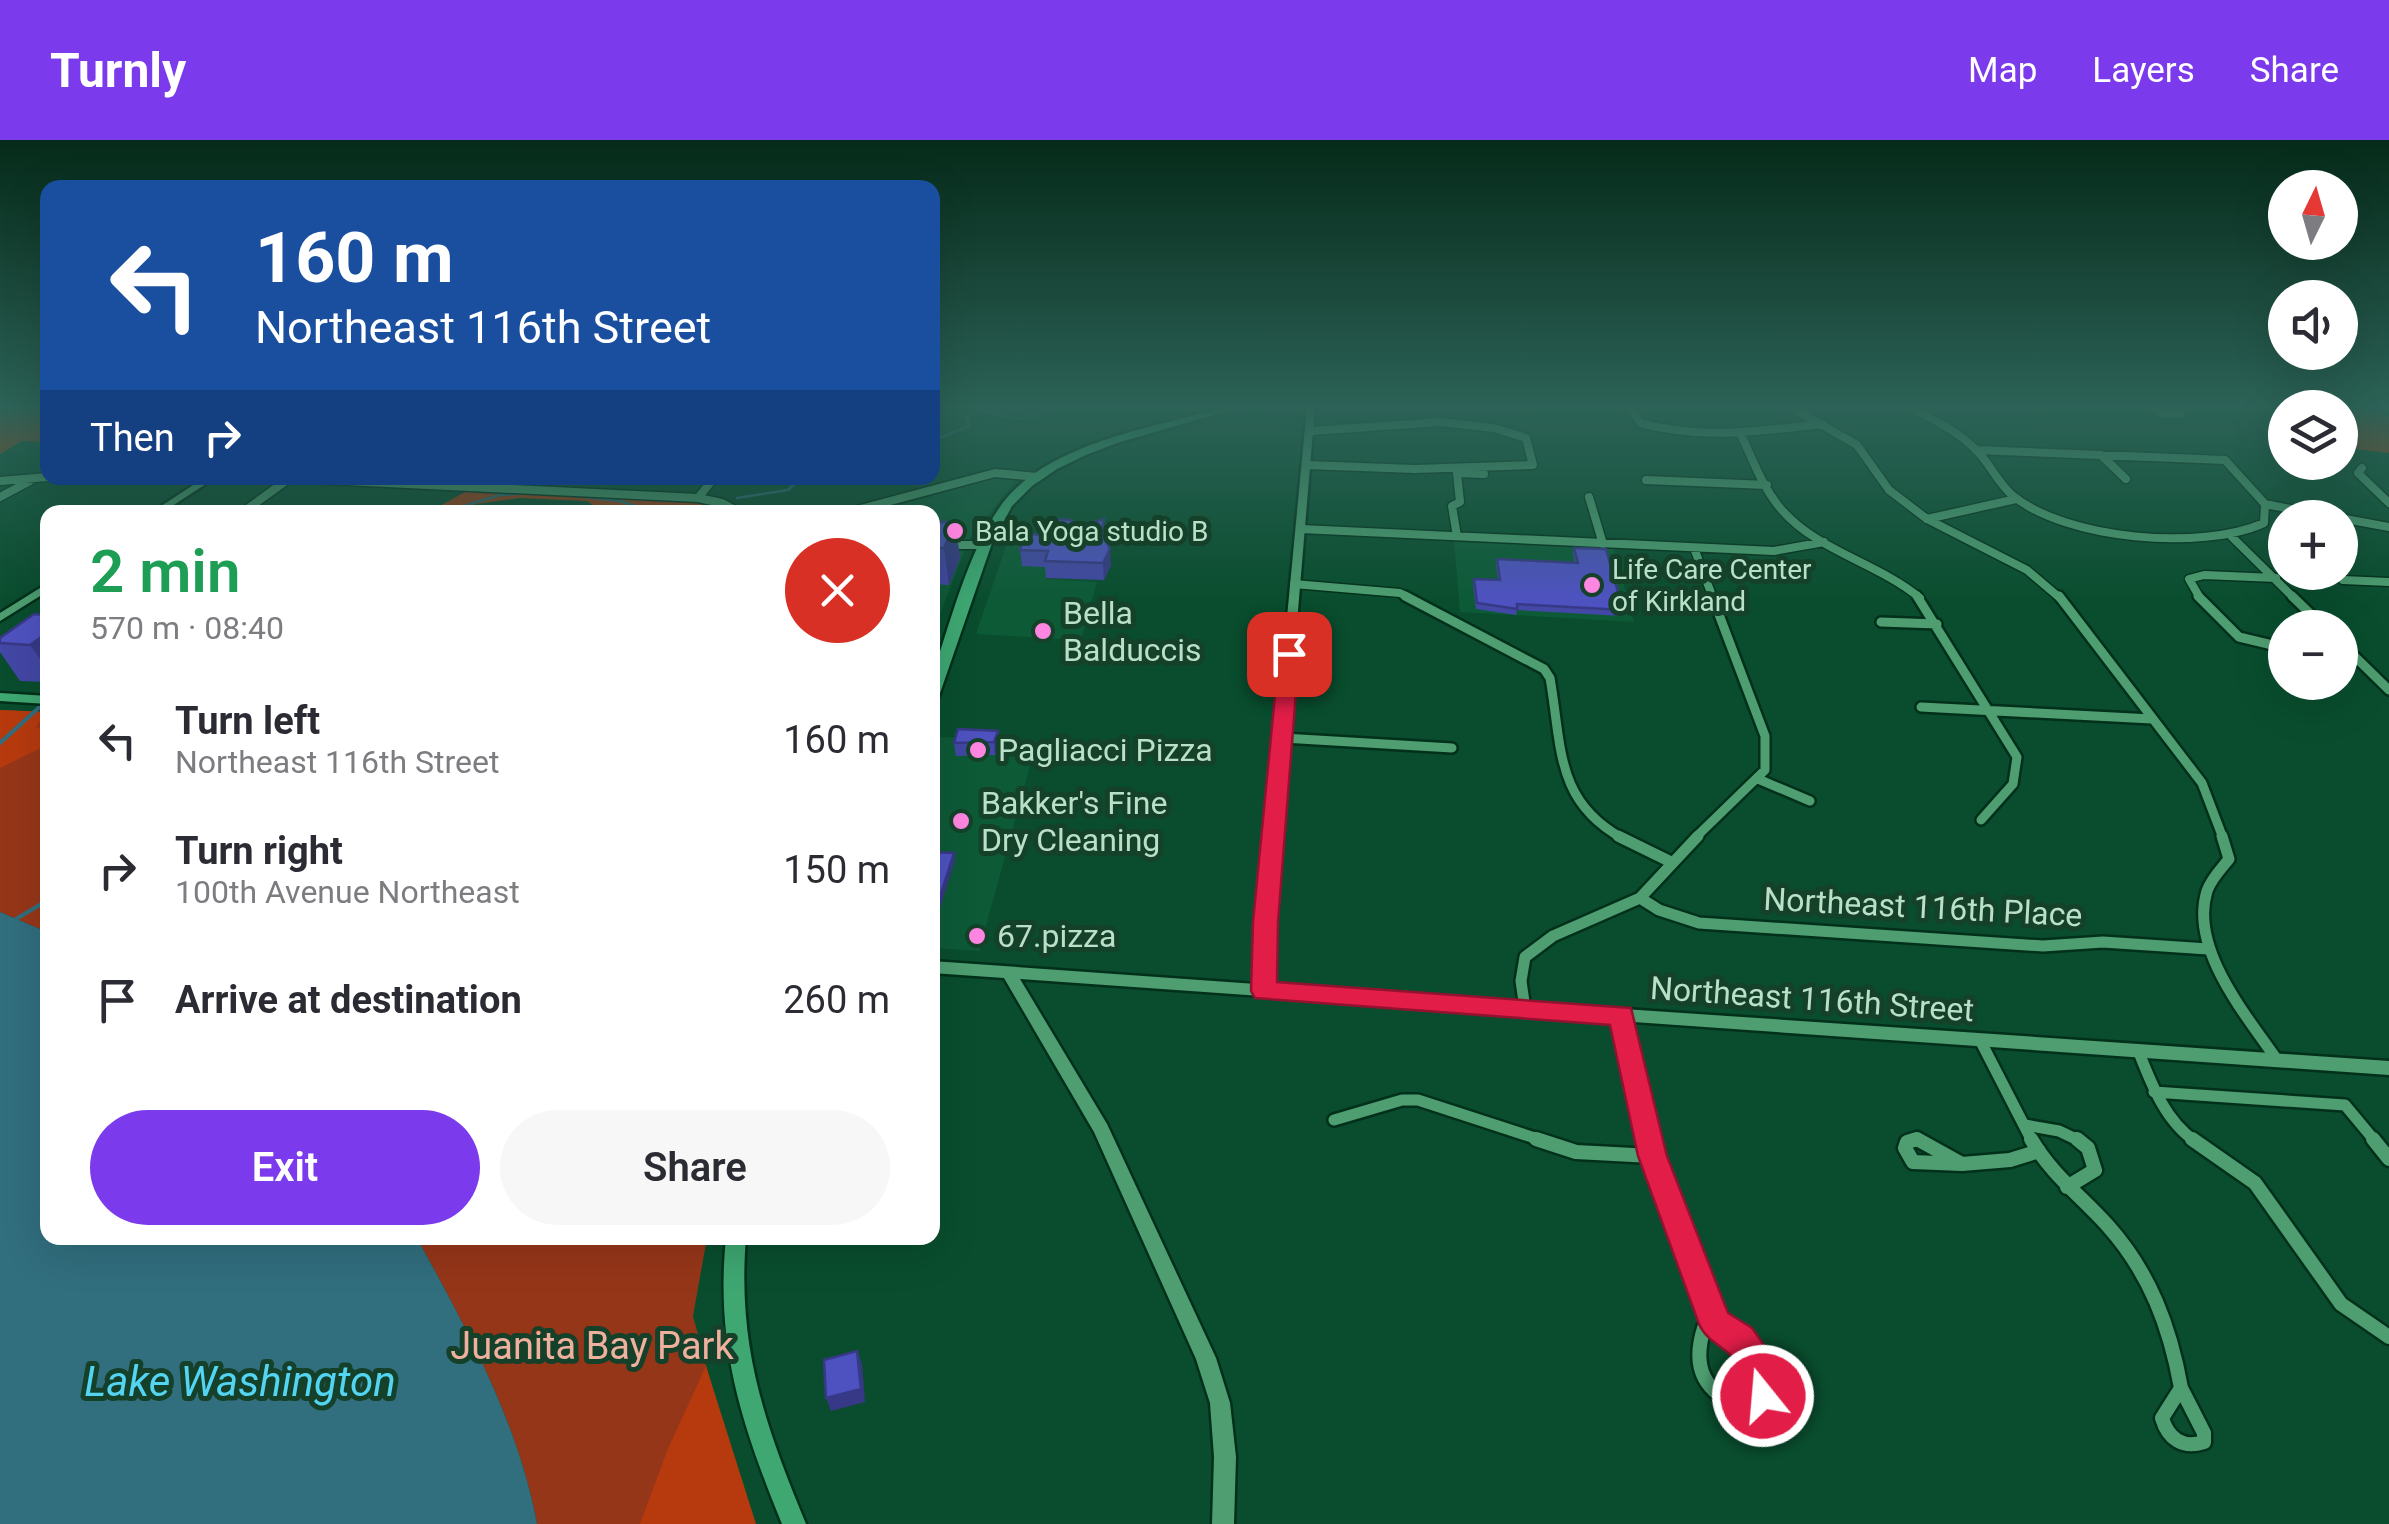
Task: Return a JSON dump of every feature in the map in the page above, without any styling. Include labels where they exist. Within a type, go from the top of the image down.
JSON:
[{"type":"main road","points":[[940,674],[987,545],[1009,503],[1048,472]]},
{"type":"main road","points":[[0,697],[40,699]]},
{"type":"main road","points":[[735,1245],[737,1354],[766,1459],[794,1524]]},
{"type":"street","points":[[1264,991],[1266,922],[1306,472]]},
{"type":"street","points":[[1760,472],[1788,516],[1824,542],[1913,592],[1937,624],[2017,756],[2020,771],[2015,782],[1982,820]]},
{"type":"street","points":[[1876,472],[1889,490],[1927,519],[2026,570],[2055,591],[2202,783],[2214,806],[2229,859],[2207,890],[2203,912],[2208,949],[2277,1060]]},
{"type":"street","points":[[1994,472],[2016,499],[2109,534],[2232,537],[2264,522],[2265,504]]},
{"type":"street","points":[[2119,472],[2126,478]]},
{"type":"street","points":[[2236,472],[2268,505]]},
{"type":"street","points":[[2359,472],[2362,481],[2389,503]]},
{"type":"street","points":[[875,505],[995,473],[1038,477]]},
{"type":"street","points":[[1457,536],[1452,506],[1460,502],[1458,473],[1484,474]]},
{"type":"street","points":[[0,497],[35,478]]},
{"type":"street","points":[[0,480],[40,478]]},
{"type":"street","points":[[1646,480],[1767,485]]},
{"type":"street","points":[[168,505],[199,485]]},
{"type":"street","points":[[252,505],[279,485]]},
{"type":"street","points":[[458,485],[698,498],[724,505]]},
{"type":"street","points":[[698,498],[708,485]]},
{"type":"street","points":[[1589,497],[1602,544]]},
{"type":"street","points":[[1927,519],[2016,499]]},
{"type":"street","points":[[2358,522],[2389,528]]},
{"type":"street","points":[[1300,528],[1694,548],[1790,550],[1824,542]]},
{"type":"street","points":[[2232,537],[2268,571]]},
{"type":"street","points":[[940,548],[987,545]]},
{"type":"street","points":[[1526,1010],[1520,981],[1525,956],[1553,936],[1640,898],[1671,862],[1758,778],[1768,758],[1765,736],[1694,548]]},
{"type":"street","points":[[2268,578],[2204,575],[2189,579],[2192,590],[2229,630],[2248,642],[2268,645]]},
{"type":"street","points":[[2358,581],[2389,582]]},
{"type":"street","points":[[1294,584],[1400,593],[1544,669],[1550,678],[1571,792],[1578,804],[1602,826],[1671,862]]},
{"type":"street","points":[[2288,590],[2307,610]]},
{"type":"street","points":[[0,618],[40,591]]},
{"type":"street","points":[[1882,622],[1937,624]]},
{"type":"street","points":[[2358,663],[2389,690]]},
{"type":"street","points":[[1921,707],[2152,719]]},
{"type":"street","points":[[1283,738],[1452,748]]},
{"type":"street","points":[[1758,778],[1810,801]]},
{"type":"street","name":"Northeast 116th Place","points":[[1640,898],[1660,910],[1699,923],[2043,946],[2103,942],[2208,949]]},
{"type":"street","name":"Northeast 116th Street","points":[[940,969],[2389,1068]]},
{"type":"street","points":[[1008,973],[1100,1129],[1206,1358],[1220,1403],[1225,1456],[1223,1524]]},
{"type":"street","points":[[1622,1016],[1652,1156],[1715,1324],[1741,1340],[1761,1365],[1763,1396],[1744,1408],[1717,1400],[1704,1381],[1696,1358],[1704,1328],[1715,1324]]},
{"type":"street","points":[[1980,1040],[2056,1178],[2132,1254],[2149,1281],[2171,1331],[2181,1388]]},
{"type":"street","points":[[2138,1050],[2154,1092],[2186,1135],[2255,1183],[2341,1304],[2389,1338]]},
{"type":"street","points":[[2154,1092],[2346,1105],[2389,1159]]},
{"type":"street","points":[[1334,1120],[1402,1100],[1418,1100],[1576,1152],[1652,1156]]},
{"type":"street","points":[[2025,1125],[2048,1126],[2073,1136],[2090,1152],[2094,1170],[2067,1187]]},
{"type":"street","points":[[1962,1164],[2010,1160],[2039,1150]]},
{"type":"shaded area","points":[[1000,477],[1016,480],[970,537],[940,614],[940,505],[899,505]]},
{"type":"shaded area","points":[[467,491],[703,505],[594,505],[587,501],[520,498],[442,505]]},
{"type":"shaded area","points":[[1008,540],[1056,542],[1046,579],[1097,582],[1081,640],[976,634]]},
{"type":"shaded area","points":[[1454,541],[1614,549],[1634,622],[1460,612]]},
{"type":"shaded area","points":[[0,710],[40,712],[36,727],[40,728],[40,748],[0,768]]},
{"type":"shaded area","points":[[940,737],[1037,741],[979,951],[940,948]]},
{"type":"shaded area","points":[[706,1366],[756,1524],[640,1524],[667,1451]]},
{"type":"green space","points":[[0,710],[40,712],[40,929],[0,912]]},
{"type":"green space","name":"Juanita Bay Park","points":[[421,1245],[706,1245],[693,1316],[748,1524],[537,1524],[504,1412]]},
{"type":"water","name":"Lake Washington","points":[[0,912],[40,929],[40,1245],[421,1245],[504,1412],[537,1524],[0,1524]]},
{"type":"building","points":[[1058,519],[1071,520],[1078,526],[1104,519],[1102,532],[1110,549],[1103,563],[1045,561],[1048,551],[1020,550],[1025,534],[1053,535]]},
{"type":"building","points":[[940,522],[955,522],[944,548],[940,548]]},
{"type":"building","name":"Life Care Center of Kirkland","points":[[1574,548],[1606,549],[1623,610],[1517,604],[1517,609],[1477,603],[1474,579],[1500,580],[1497,559],[1578,563]]},
{"type":"building","points":[[34,614],[40,614],[40,638],[30,645],[0,643],[0,638]]},
{"type":"building","points":[[958,729],[998,731],[994,742],[954,743]]},
{"type":"building","points":[[940,852],[954,853],[940,897]]},
{"type":"building","points":[[857,1351],[861,1389],[826,1398],[824,1360]]},
{"type":"waterway","points":[[737,498],[788,490],[793,485]]},
{"type":"waterway","points":[[466,505],[500,495],[532,493]]},
{"type":"waterway","points":[[576,496],[632,505]]},
{"type":"waterway","points":[[0,743],[40,707]]},
{"type":"waterway","points":[[16,919],[40,905]]},
{"type":"place","name":"Bala Yoga studio B","points":[[955,531]]},
{"type":"place","name":"Life Care Center of Kirkland","points":[[1592,585]]},
{"type":"place","name":"Bella Balduccis","points":[[1043,631]]},
{"type":"place","name":"Pagliacci Pizza","points":[[978,750]]},
{"type":"place","name":"Bakker's Fine Dry Cleaning","points":[[961,821]]},
{"type":"place","name":"67.pizza","points":[[977,936]]},
{"type":"route","points":[[1289,654],[1266,922],[1264,991],[1622,1016],[1652,1156],[1715,1324],[1741,1340],[1761,1365],[1763,1396]]}]
